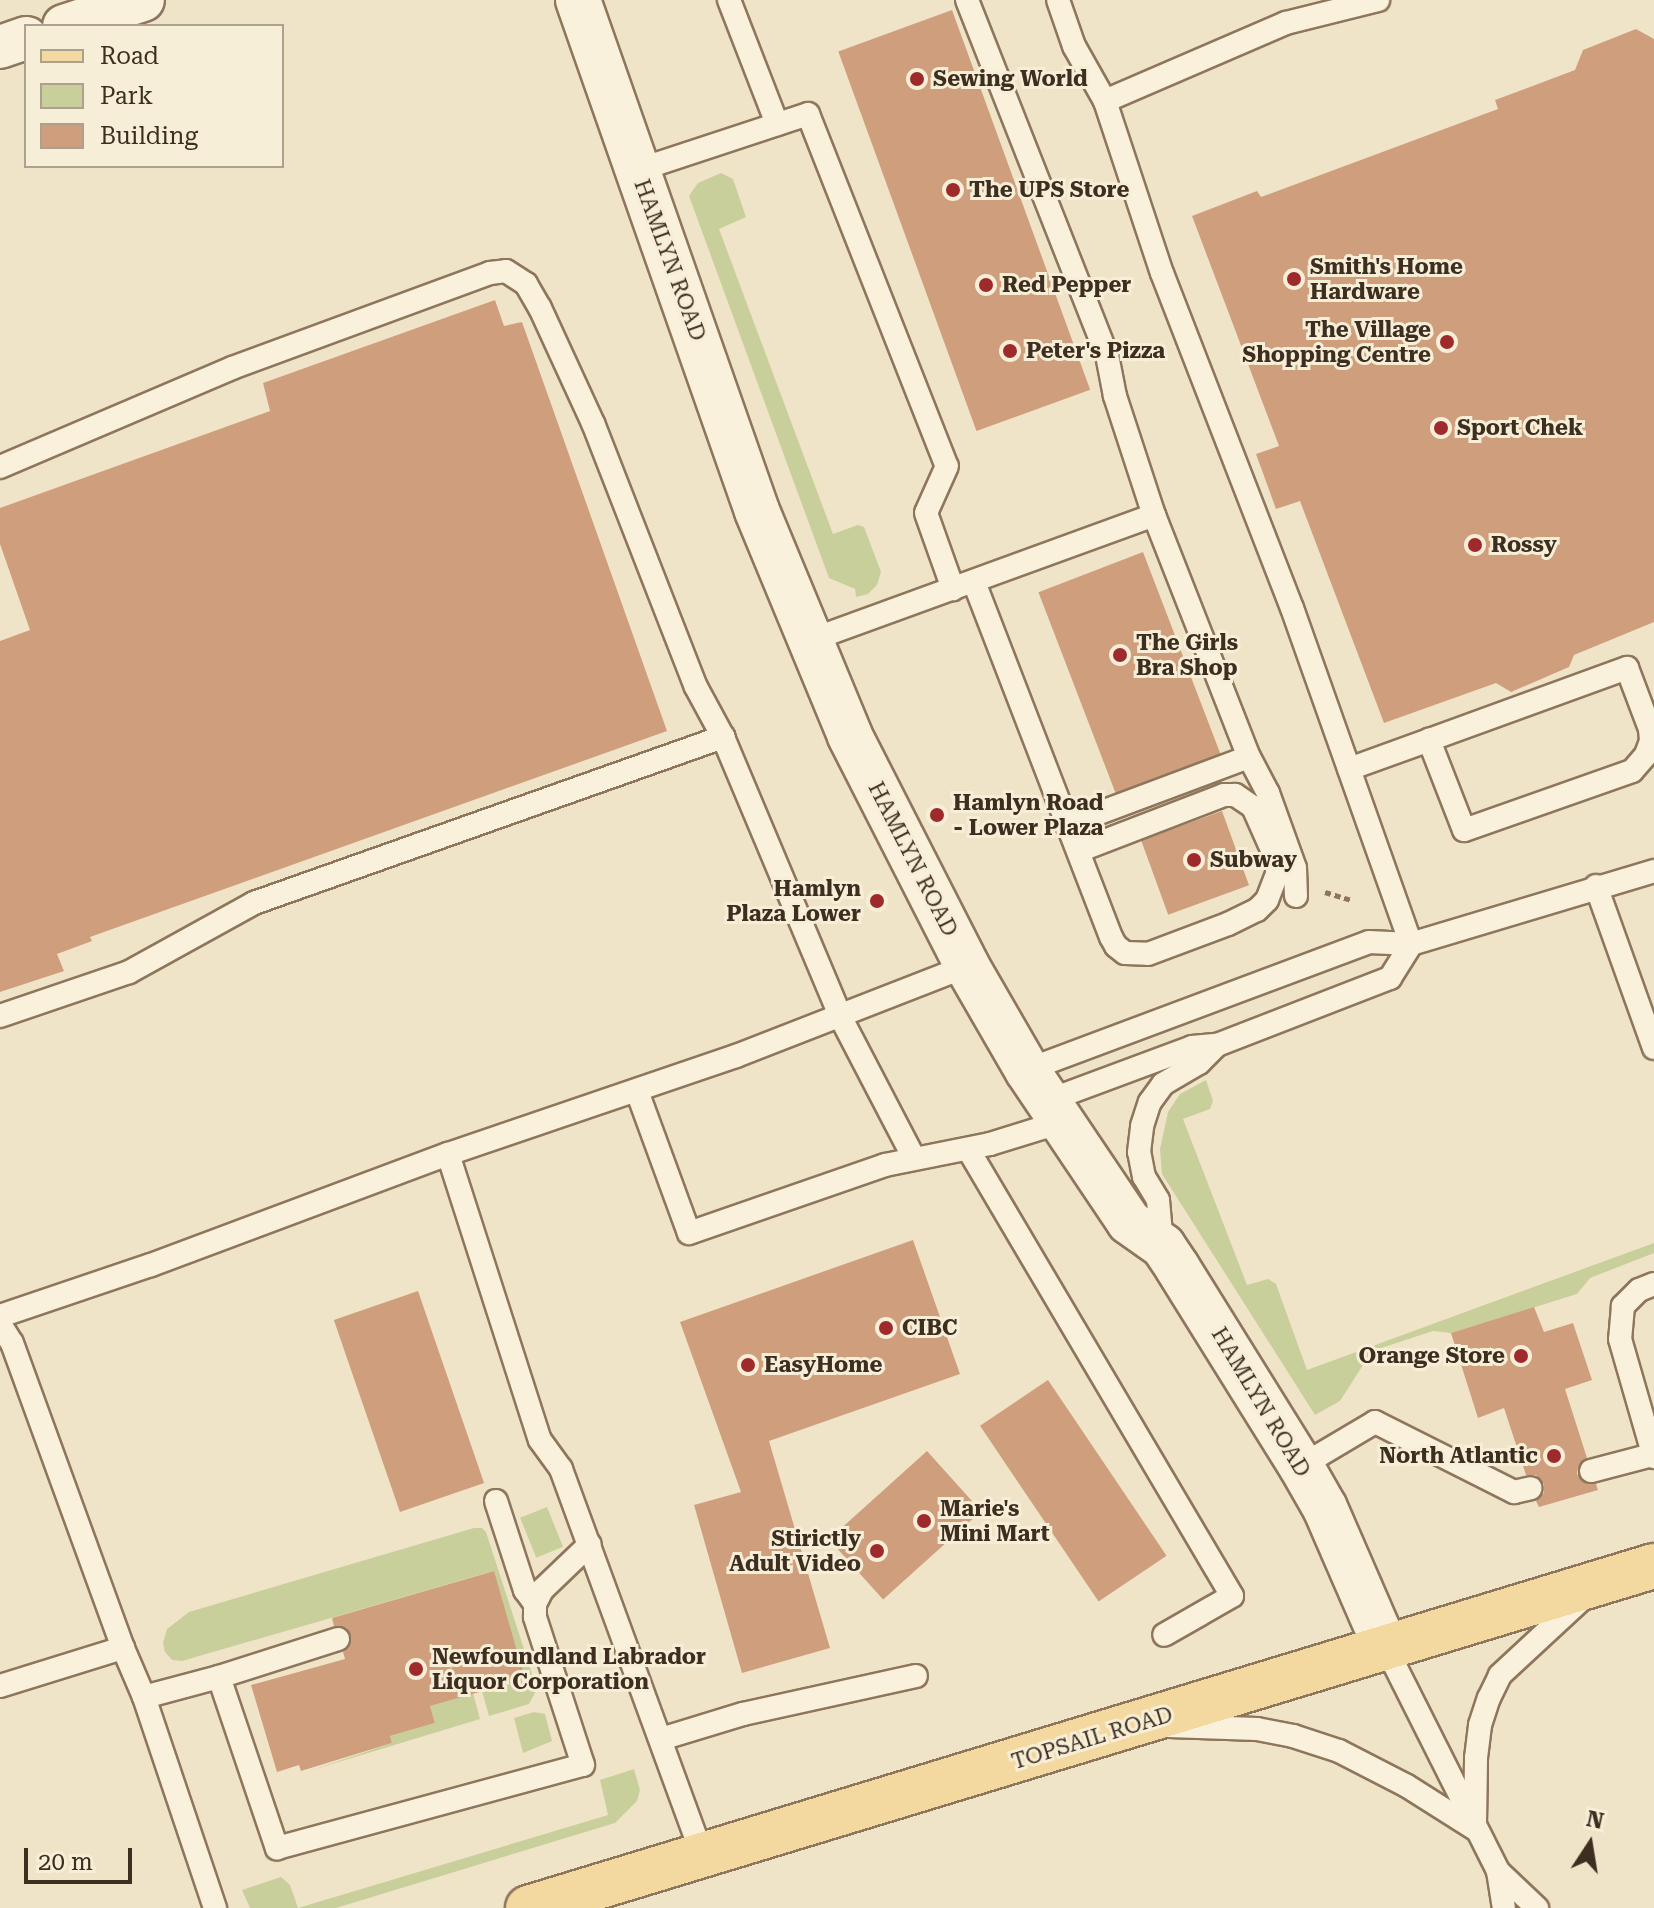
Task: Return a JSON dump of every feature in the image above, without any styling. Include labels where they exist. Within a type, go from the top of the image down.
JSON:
[{"type":"main road","name":"TOPSAIL ROAD","points":[[528,1908],[1654,1566]]},
{"type":"street","points":[[70,24],[143,0]]},
{"type":"street","name":"HAMLYN ROAD","points":[[578,0],[757,511],[850,736],[967,966],[1045,1097],[1129,1222],[1163,1246],[1301,1466],[1325,1508],[1385,1646]]},
{"type":"street","points":[[0,47],[24,39]]},
{"type":"lane","points":[[729,0],[777,124]]},
{"type":"lane","points":[[967,0],[1107,355],[1115,396],[1154,515],[1249,757],[1268,793],[1295,868],[1296,896]]},
{"type":"lane","points":[[1058,0],[1074,46],[1105,101],[1162,273],[1292,608],[1411,944]]},
{"type":"lane","points":[[1105,101],[1286,23],[1378,0]]},
{"type":"lane","points":[[638,170],[808,114],[947,466],[926,513],[963,585],[1078,851],[1111,937],[1125,953],[1135,956],[1228,924],[1257,910],[1267,900],[1277,874],[1277,861],[1253,807],[1235,795],[1224,795],[1078,851]]},
{"type":"lane","points":[[0,467],[232,368],[490,273],[506,271],[526,284],[593,423],[696,687],[723,737],[841,1018],[914,1158]]},
{"type":"lane","points":[[811,640],[1154,515]]},
{"type":"lane","points":[[1349,769],[1627,668],[1650,729],[1646,755],[1632,771],[1464,830],[1429,740]]},
{"type":"lane","points":[[0,1016],[129,972],[254,903],[723,737]]},
{"type":"lane","points":[[1067,825],[1249,757]]},
{"type":"lane","points":[[637,1091],[689,1233],[784,1198],[914,1158],[968,1149],[1045,1097],[1369,942],[1411,944],[1654,871]]},
{"type":"lane","points":[[1596,886],[1654,1048]]},
{"type":"lane","points":[[1045,1097],[1192,1047],[1217,1045],[1390,978],[1411,944]]},
{"type":"lane","points":[[0,1316],[151,1265],[448,1154],[841,1018],[967,966]]},
{"type":"lane","points":[[1163,1246],[1158,1200],[1144,1177],[1139,1152],[1142,1126],[1150,1102],[1163,1084],[1199,1063],[1217,1045]]},
{"type":"lane","points":[[968,1149],[1232,1596],[1164,1635]]},
{"type":"lane","points":[[448,1154],[540,1440],[561,1469],[702,1855]]},
{"type":"lane","points":[[1591,1471],[1653,1456],[1620,1339],[1623,1306],[1639,1290],[1654,1284]]},
{"type":"lane","points":[[0,1324],[12,1343],[123,1648],[144,1697],[215,1908]]},
{"type":"lane","points":[[1301,1466],[1375,1422],[1514,1492],[1531,1488]]},
{"type":"lane","points":[[496,1501],[525,1590],[535,1604]]},
{"type":"lane","points":[[219,1677],[277,1848],[583,1765],[535,1617],[535,1604],[542,1590],[590,1544]]},
{"type":"lane","points":[[1475,1829],[1480,1725],[1500,1675],[1599,1585]]},
{"type":"lane","points":[[144,1697],[338,1639]]},
{"type":"lane","points":[[1385,1646],[1498,1871],[1537,1908]]},
{"type":"lane","points":[[0,1686],[123,1648]]},
{"type":"lane","points":[[661,1739],[743,1714],[916,1676]]},
{"type":"lane","points":[[1136,1725],[1257,1729],[1293,1736],[1339,1751],[1407,1786],[1475,1829]]},
{"type":"lane","points":[[1498,1871],[1504,1908]]},
{"type":"green space","points":[[721,173],[733,179],[746,217],[719,229],[833,534],[858,525],[864,527],[881,572],[877,585],[868,594],[856,597],[855,589],[829,578],[689,196],[698,183]]},
{"type":"green space","points":[[1206,1080],[1213,1101],[1210,1109],[1183,1119],[1247,1285],[1268,1279],[1276,1284],[1307,1370],[1654,1243],[1654,1253],[1590,1278],[1577,1294],[1451,1333],[1433,1331],[1372,1351],[1340,1401],[1315,1415],[1162,1174],[1160,1149],[1168,1112],[1180,1094]]},
{"type":"green space","points":[[547,1507],[563,1547],[536,1558],[520,1518]]},
{"type":"green space","points":[[482,1528],[486,1532],[537,1689],[529,1704],[489,1716],[482,1691],[493,1571],[182,1661],[172,1660],[165,1652],[163,1643],[167,1629],[189,1612]]},
{"type":"green space","points":[[473,1693],[480,1719],[309,1771],[392,1743],[390,1736],[435,1723],[430,1706]]},
{"type":"green space","points":[[534,1712],[545,1714],[552,1741],[523,1753],[514,1718]]},
{"type":"green space","points":[[634,1769],[640,1790],[637,1801],[615,1823],[336,1908],[298,1908],[608,1815],[600,1780]]},
{"type":"green space","points":[[281,1877],[290,1885],[298,1908],[250,1908],[242,1890]]},
{"type":"building","points":[[952,10],[1090,390],[976,431],[838,51]]},
{"type":"building","name":"The Village Shopping Centre","points":[[1636,29],[1654,39],[1654,622],[1574,655],[1569,667],[1511,692],[1496,683],[1384,723],[1300,501],[1276,509],[1256,454],[1279,446],[1192,216],[1257,191],[1261,197],[1498,109],[1495,100],[1575,70],[1583,50]]},
{"type":"building","points":[[495,300],[504,326],[522,322],[667,731],[90,937],[92,941],[57,954],[64,971],[0,992],[0,641],[30,630],[0,544],[0,508],[270,411],[263,383]]},
{"type":"building","points":[[1143,552],[1220,754],[1116,794],[1038,592]]},
{"type":"building","name":"Subway","points":[[1222,811],[1249,885],[1168,915],[1141,840]]},
{"type":"building","points":[[913,1240],[960,1374],[769,1441],[830,1648],[742,1673],[694,1505],[741,1492],[680,1322]]},
{"type":"building","points":[[418,1291],[484,1483],[400,1512],[334,1320]]},
{"type":"building","name":"Orange Store","points":[[1534,1307],[1544,1332],[1573,1323],[1592,1380],[1565,1389],[1587,1458],[1578,1467],[1577,1474],[1587,1484],[1596,1484],[1598,1490],[1539,1507],[1536,1501],[1544,1493],[1544,1484],[1536,1475],[1526,1475],[1504,1408],[1478,1418],[1451,1333]]},
{"type":"building","points":[[1048,1380],[1167,1556],[1099,1602],[980,1426]]},
{"type":"building","points":[[927,1451],[981,1511],[883,1600],[829,1539]]},
{"type":"building","name":"Newfoundland Labrador Liquor Corporation","points":[[494,1571],[525,1679],[430,1706],[435,1723],[390,1736],[392,1743],[301,1771],[299,1765],[277,1772],[251,1685],[345,1659],[343,1652],[349,1648],[351,1636],[347,1628],[334,1626],[332,1618]]},
{"type":"place","name":"Sewing World","points":[[917,79]]},
{"type":"place","name":"The UPS Store","points":[[953,190]]},
{"type":"place","name":"Smith's Home Hardware","points":[[1294,279]]},
{"type":"place","name":"Red Pepper","points":[[986,285]]},
{"type":"place","name":"The Village Shopping Centre","points":[[1447,342]]},
{"type":"place","name":"Peter's Pizza","points":[[1010,351]]},
{"type":"place","name":"Sport Chek","points":[[1441,428]]},
{"type":"place","name":"Rossy","points":[[1475,545]]},
{"type":"place","name":"The Girls Bra Shop","points":[[1120,655]]},
{"type":"place","name":"Hamlyn Road - Lower Plaza","points":[[937,815]]},
{"type":"place","name":"Subway","points":[[1194,860]]},
{"type":"place","name":"Hamlyn Plaza Lower","points":[[877,901]]},
{"type":"place","name":"CIBC","points":[[886,1328]]},
{"type":"place","name":"Orange Store","points":[[1521,1356]]},
{"type":"place","name":"EasyHome","points":[[748,1365]]},
{"type":"place","name":"North Atlantic","points":[[1554,1456]]},
{"type":"place","name":"Marie's Mini Mart","points":[[924,1521]]},
{"type":"place","name":"Stirictly Adult Video","points":[[877,1551]]},
{"type":"place","name":"Newfoundland Labrador Liquor Corporation","points":[[416,1669]]}]
